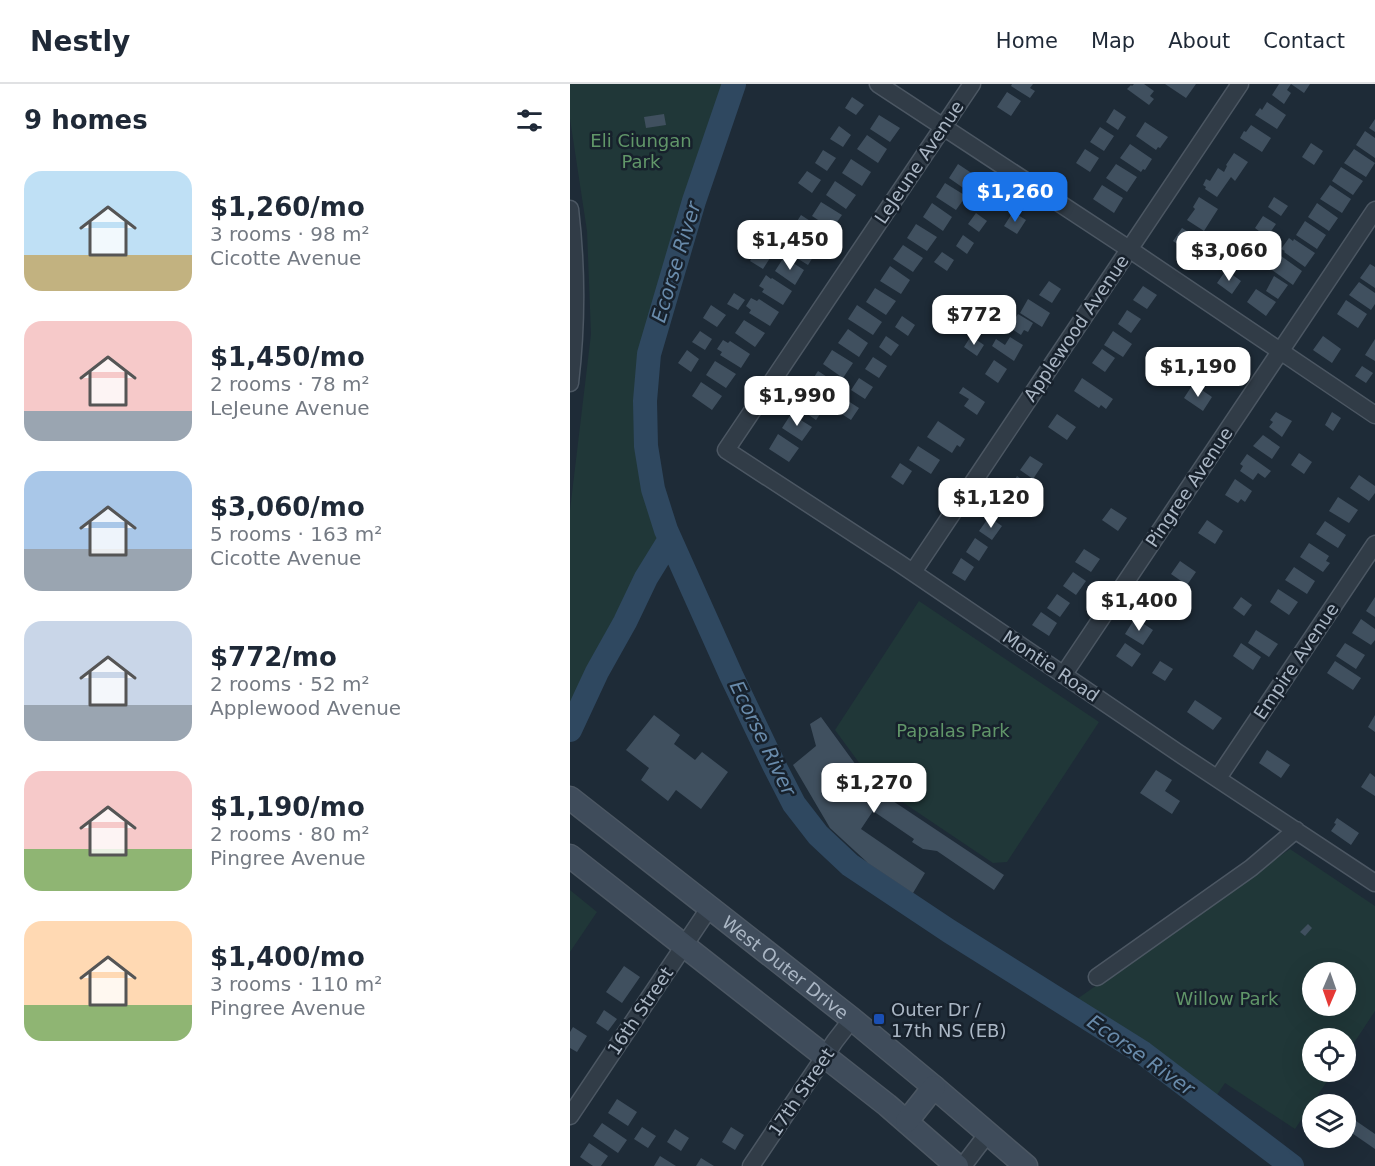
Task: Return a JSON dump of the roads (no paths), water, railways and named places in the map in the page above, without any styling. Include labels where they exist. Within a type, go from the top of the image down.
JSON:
[{"type":"main road","name":"West Outer Drive","points":[[570,798],[852,1019],[1026,1166]]},
{"type":"main road","points":[[570,856],[907,1121],[957,1166]]},
{"type":"main road","points":[[907,1121],[934,1087]]},
{"type":"street","points":[[878,84],[1129,249],[1375,415]]},
{"type":"street","name":"LeJeune Avenue","points":[[726,450],[972,84]]},
{"type":"street","name":"Applewood Avenue","points":[[913,572],[1240,84]]},
{"type":"street","points":[[570,209],[576,285],[570,383]]},
{"type":"street","name":"Pingree Avenue","points":[[1064,674],[1375,210]]},
{"type":"street","name":"Montie Road","points":[[726,450],[913,572],[1296,830],[1372,875]]},
{"type":"street","name":"Empire Avenue","points":[[1218,778],[1375,544]]},
{"type":"street","points":[[1097,977],[1251,868],[1296,830]]},
{"type":"street","name":"16th Street","points":[[570,1116],[710,907]]},
{"type":"street","name":"17th Street","points":[[752,1166],[852,1019]]},
{"type":"street","points":[[963,1166],[988,1133]]},
{"type":"waterway","name":"Ecorse River","points":[[734,84],[694,201],[649,354],[645,401],[646,446],[653,489],[666,530],[731,675],[794,804],[818,835],[850,865],[949,931],[1143,1053],[1292,1166]]},
{"type":"waterway","points":[[570,730],[646,578],[670,539]]},
{"type":"place","name":"Outer Dr / 17th NS (EB)","points":[[879,1019]]},
{"type":"park label","name":"Eli Ciungan Park","points":[[641,150]]},
{"type":"park label","name":"Papalas Park","points":[[953,730]]},
{"type":"park label","name":"Willow Park","points":[[1227,998]]}]
